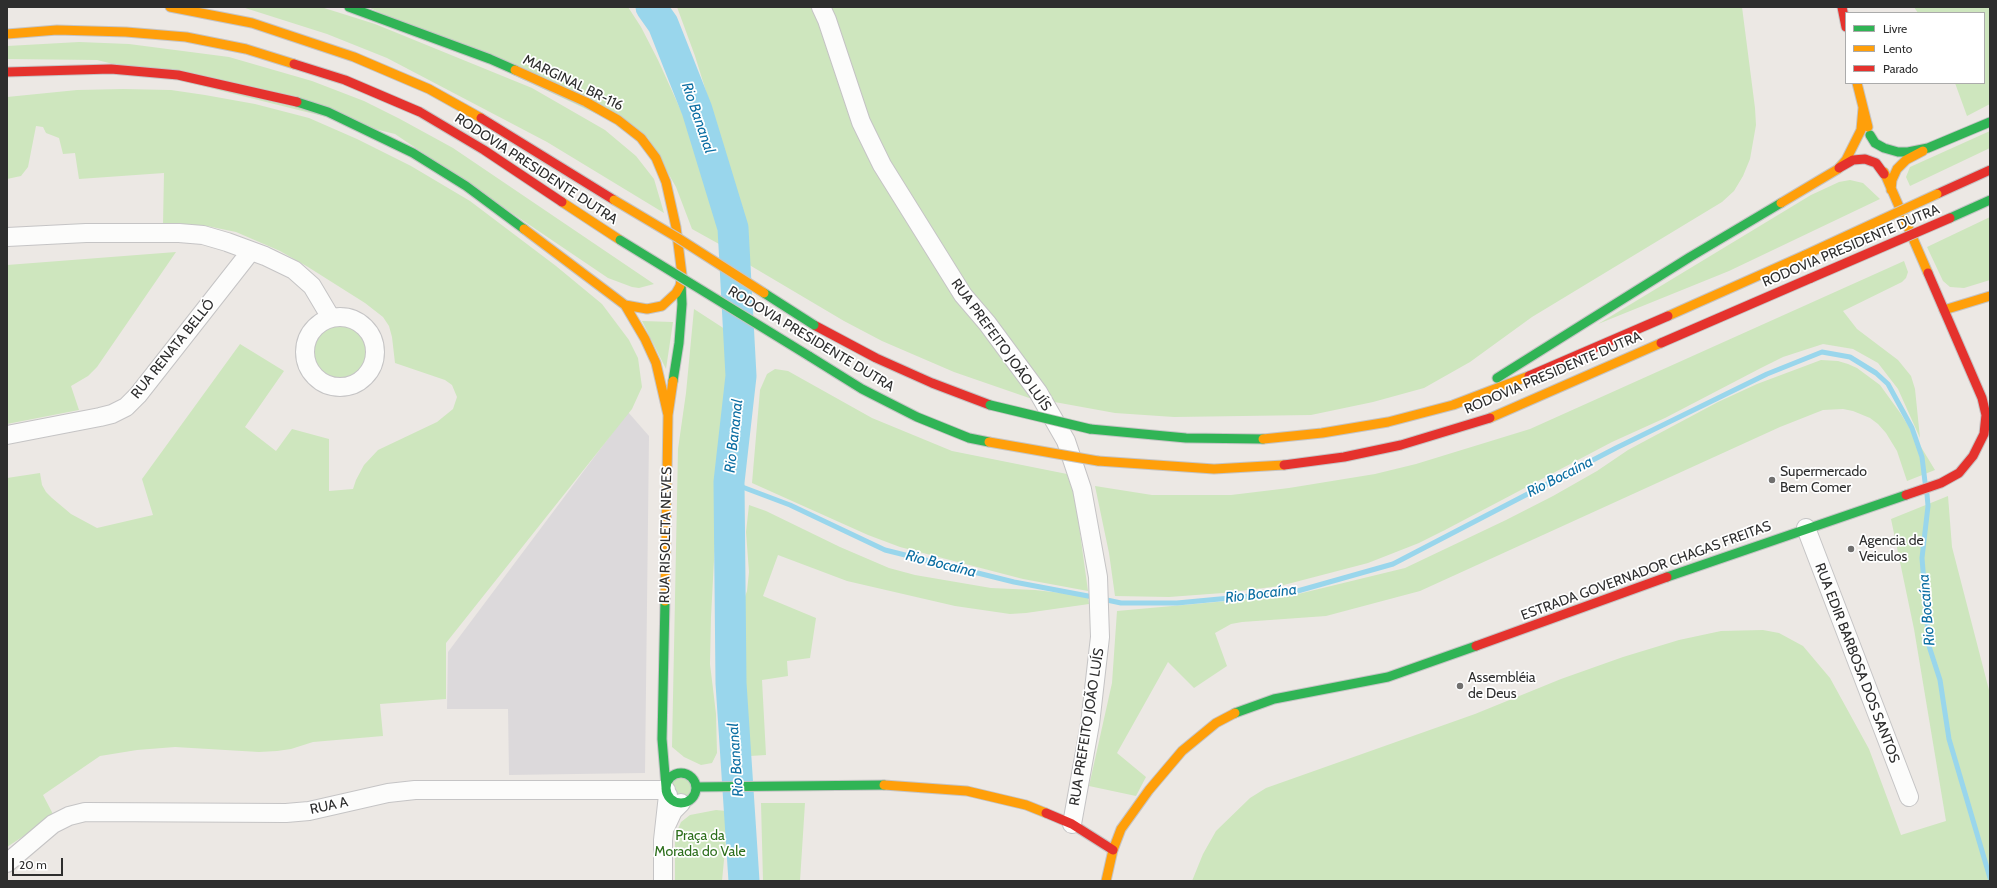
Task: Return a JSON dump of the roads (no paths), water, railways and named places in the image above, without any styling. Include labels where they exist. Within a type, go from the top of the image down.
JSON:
[{"type":"main road","name":"RODOVIA PRESIDENTE DUTRA","points":[[170,7],[252,23],[354,57],[429,89],[494,125],[678,238],[814,325],[876,358],[932,383],[990,405],[1090,429],[1186,438],[1256,440],[1322,433],[1366,425],[1453,405],[1490,392],[1590,351],[1990,170]]},
{"type":"main road","name":"MARGINAL BR-116","points":[[349,7],[490,59],[586,102],[630,128],[641,138],[653,153],[666,182],[678,239],[681,283]]},
{"type":"main road","points":[[1842,7],[1845,22]]},
{"type":"main road","name":"RODOVIA PRESIDENTE DUTRA","points":[[7,34],[57,30],[126,32],[186,37],[246,49],[345,80],[420,112],[484,150],[620,240],[862,389],[916,417],[969,438],[1098,461],[1166,468],[1214,469],[1274,466],[1344,457],[1401,445],[1493,417],[1990,200]]},
{"type":"main road","points":[[7,72],[104,69],[171,75],[247,89],[288,99],[328,112],[413,153],[466,186],[625,305],[640,329],[656,363],[668,415]]},
{"type":"main road","points":[[1857,84],[1870,135],[1884,174]]},
{"type":"main road","points":[[1838,169],[1846,160],[1856,143],[1861,130],[1863,108]]},
{"type":"main road","points":[[1870,135],[1875,143],[1884,148],[1898,152],[1921,151],[1990,122]]},
{"type":"main road","points":[[1892,190],[1893,176],[1899,166],[1911,157],[1935,145]]},
{"type":"main road","points":[[1453,405],[1690,258],[1853,160],[1865,158],[1876,163],[1884,174]]},
{"type":"main road","name":"ESTRADA GOVERNADOR CHAGAS FREITAS","points":[[1106,881],[1113,850],[1127,819],[1169,765],[1198,737],[1216,723],[1236,713],[1274,699],[1388,677],[1806,528],[1941,483],[1959,473],[1973,456],[1982,440],[1988,417],[1982,398],[1884,174]]},
{"type":"main road","points":[[625,305],[642,309],[659,308],[673,296],[681,283]]},
{"type":"main road","name":"RUA RISOLETA NEVES","points":[[670,794],[662,739],[668,415],[679,343],[682,304],[681,283]]},
{"type":"main road","points":[[1944,310],[1990,296]]},
{"type":"main road","points":[[662,739],[671,764],[680,773],[689,775],[700,787]]},
{"type":"main road","points":[[680,773],[672,776],[670,794],[692,798],[700,787]]},
{"type":"main road","points":[[700,787],[894,785],[967,791],[1026,805],[1072,824],[1113,850]]},
{"type":"street","name":"RUA PREFEITO JOÃO LUÍS","points":[[821,7],[827,20],[861,122],[882,165],[963,295],[987,323],[1038,392],[1066,441],[1082,488],[1098,577],[1101,614],[1095,689],[1072,824]]},
{"type":"street","points":[[7,237],[86,233],[179,233],[203,235],[279,262],[304,278],[320,297],[331,318]]},
{"type":"street","name":"RUA RENATA BELLÓ","points":[[7,435],[100,417],[112,414],[126,407],[138,395],[251,251]]},
{"type":"street","name":"RUA EDIR BARBOSA DOS SANTOS","points":[[1806,528],[1909,797]]},
{"type":"street","name":"RUA A","points":[[7,863],[53,824],[69,816],[85,812],[286,813],[309,811],[388,793],[415,790],[670,794]]},
{"type":"street","name":"RUA RISOLETA NEVES","points":[[663,881],[663,840],[670,794]]},
{"type":"waterway","name":"Rio Bananal","points":[[651,7],[663,24],[697,110],[733,228],[741,376],[729,482],[731,683],[744,881]]},
{"type":"waterway","name":"Rio Bocaína","points":[[729,482],[790,505],[885,550],[1014,582],[1121,603],[1177,603],[1294,592],[1393,564],[1616,448],[1767,374],[1822,352],[1850,357],[1876,373],[1888,384],[1912,428],[1922,457],[1925,482]]},
{"type":"waterway","name":"Rio Bocaína","points":[[1927,494],[1928,506],[1922,558],[1929,646],[1940,680],[1949,739],[1990,878]]},
{"type":"place","name":"Supermercado Bem Comer","points":[[1772,480]]},
{"type":"place","name":"Agencia de Veiculos","points":[[1851,549]]},
{"type":"place","name":"Assembléia de Deus","points":[[1460,686]]},
{"type":"park label","name":"Praça da Morada do Vale","points":[[700,844]]}]
